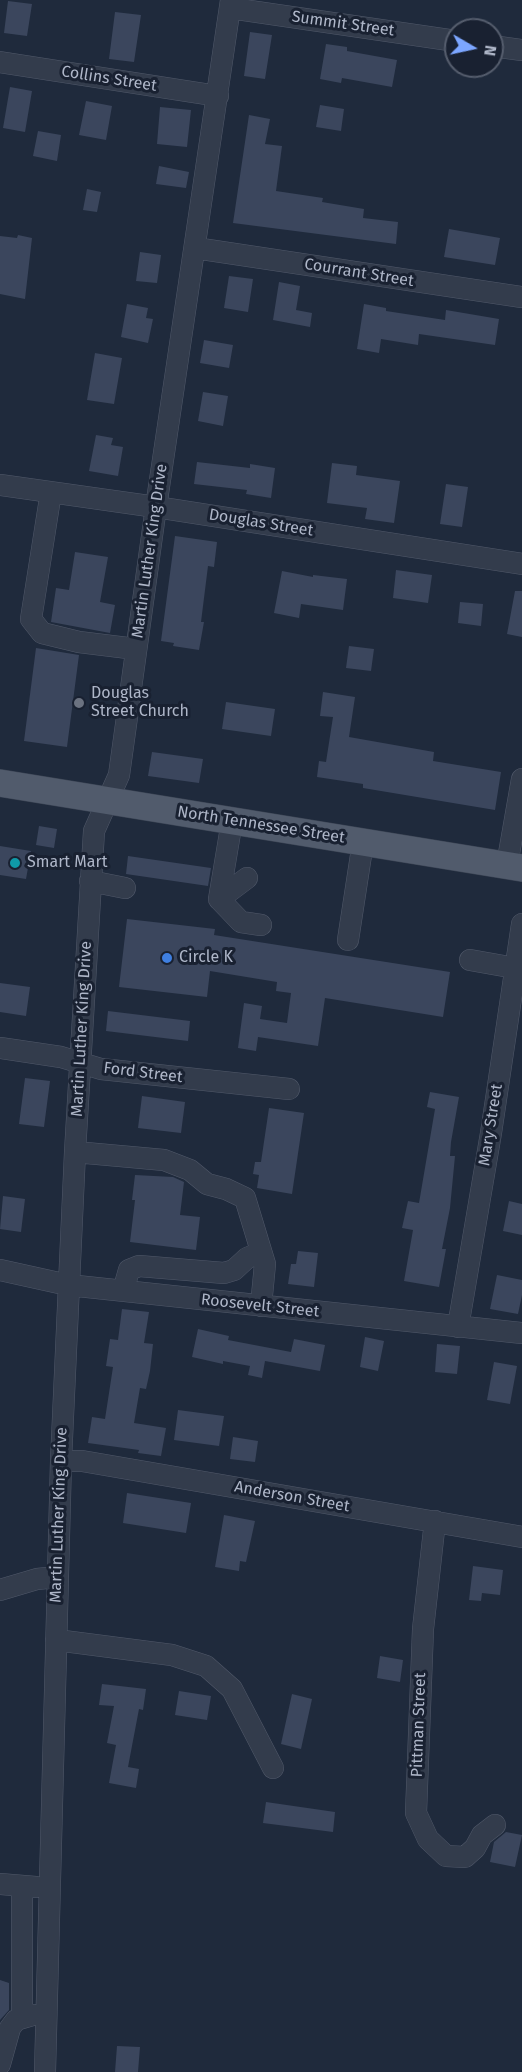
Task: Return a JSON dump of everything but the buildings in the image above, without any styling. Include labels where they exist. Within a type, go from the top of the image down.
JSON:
[{"type":"main road","name":"North Tennessee Street","points":[[0,783],[514,867]]},
{"type":"street","name":"Summit Street","points":[[230,4],[444,39]]},
{"type":"street","name":"Martin Luther King Drive","points":[[45,2072],[61,1461],[68,1285],[94,831],[119,775],[230,4]]},
{"type":"street","points":[[504,48],[522,50]]},
{"type":"street","name":"Collins Street","points":[[0,62],[218,96]]},
{"type":"street","name":"Courrant Street","points":[[195,248],[522,297]]},
{"type":"street","name":"Douglas Street","points":[[0,485],[522,564]]},
{"type":"street","points":[[51,492],[31,619],[42,633],[79,642],[136,649]]},
{"type":"street","points":[[514,867],[522,779]]},
{"type":"street","points":[[219,899],[232,821]]},
{"type":"street","points":[[348,939],[363,842]]},
{"type":"street","points":[[219,899],[247,878]]},
{"type":"street","points":[[90,881],[126,888]]},
{"type":"street","points":[[219,899],[241,922],[261,925]]},
{"type":"street","name":"Mary Street","points":[[458,1327],[491,1133],[522,924]]},
{"type":"street","points":[[470,960],[515,968]]},
{"type":"street","name":"Ford Street","points":[[0,1048],[61,1057],[101,1069],[289,1089]]},
{"type":"street","points":[[75,1152],[164,1160],[190,1170],[207,1184],[226,1188],[245,1198],[265,1264],[261,1306]]},
{"type":"street","points":[[123,1291],[129,1270],[139,1266],[224,1273],[234,1270],[247,1258],[261,1252]]},
{"type":"street","name":"Roosevelt Street","points":[[0,1270],[68,1285],[522,1333]]},
{"type":"street","name":"Anderson Street","points":[[61,1461],[82,1461],[522,1537]]},
{"type":"street","name":"Pittman Street","points":[[435,1521],[423,1629],[416,1813],[428,1839],[446,1856],[465,1857],[475,1848],[482,1835],[495,1825]]},
{"type":"street","points":[[0,1590],[37,1579],[57,1576]]},
{"type":"street","points":[[56,1640],[172,1655],[206,1666],[232,1689],[273,1768]]},
{"type":"street","points":[[0,1884],[49,1887]]},
{"type":"street","points":[[22,1886],[22,2018]]},
{"type":"street","points":[[0,2064],[10,2028],[16,2020],[33,2015],[45,2015]]},
{"type":"place","name":"Douglas Street Church","points":[[79,703]]},
{"type":"place","name":"Smart Mart","points":[[15,863]]},
{"type":"place","name":"Circle K","points":[[167,958]]}]
